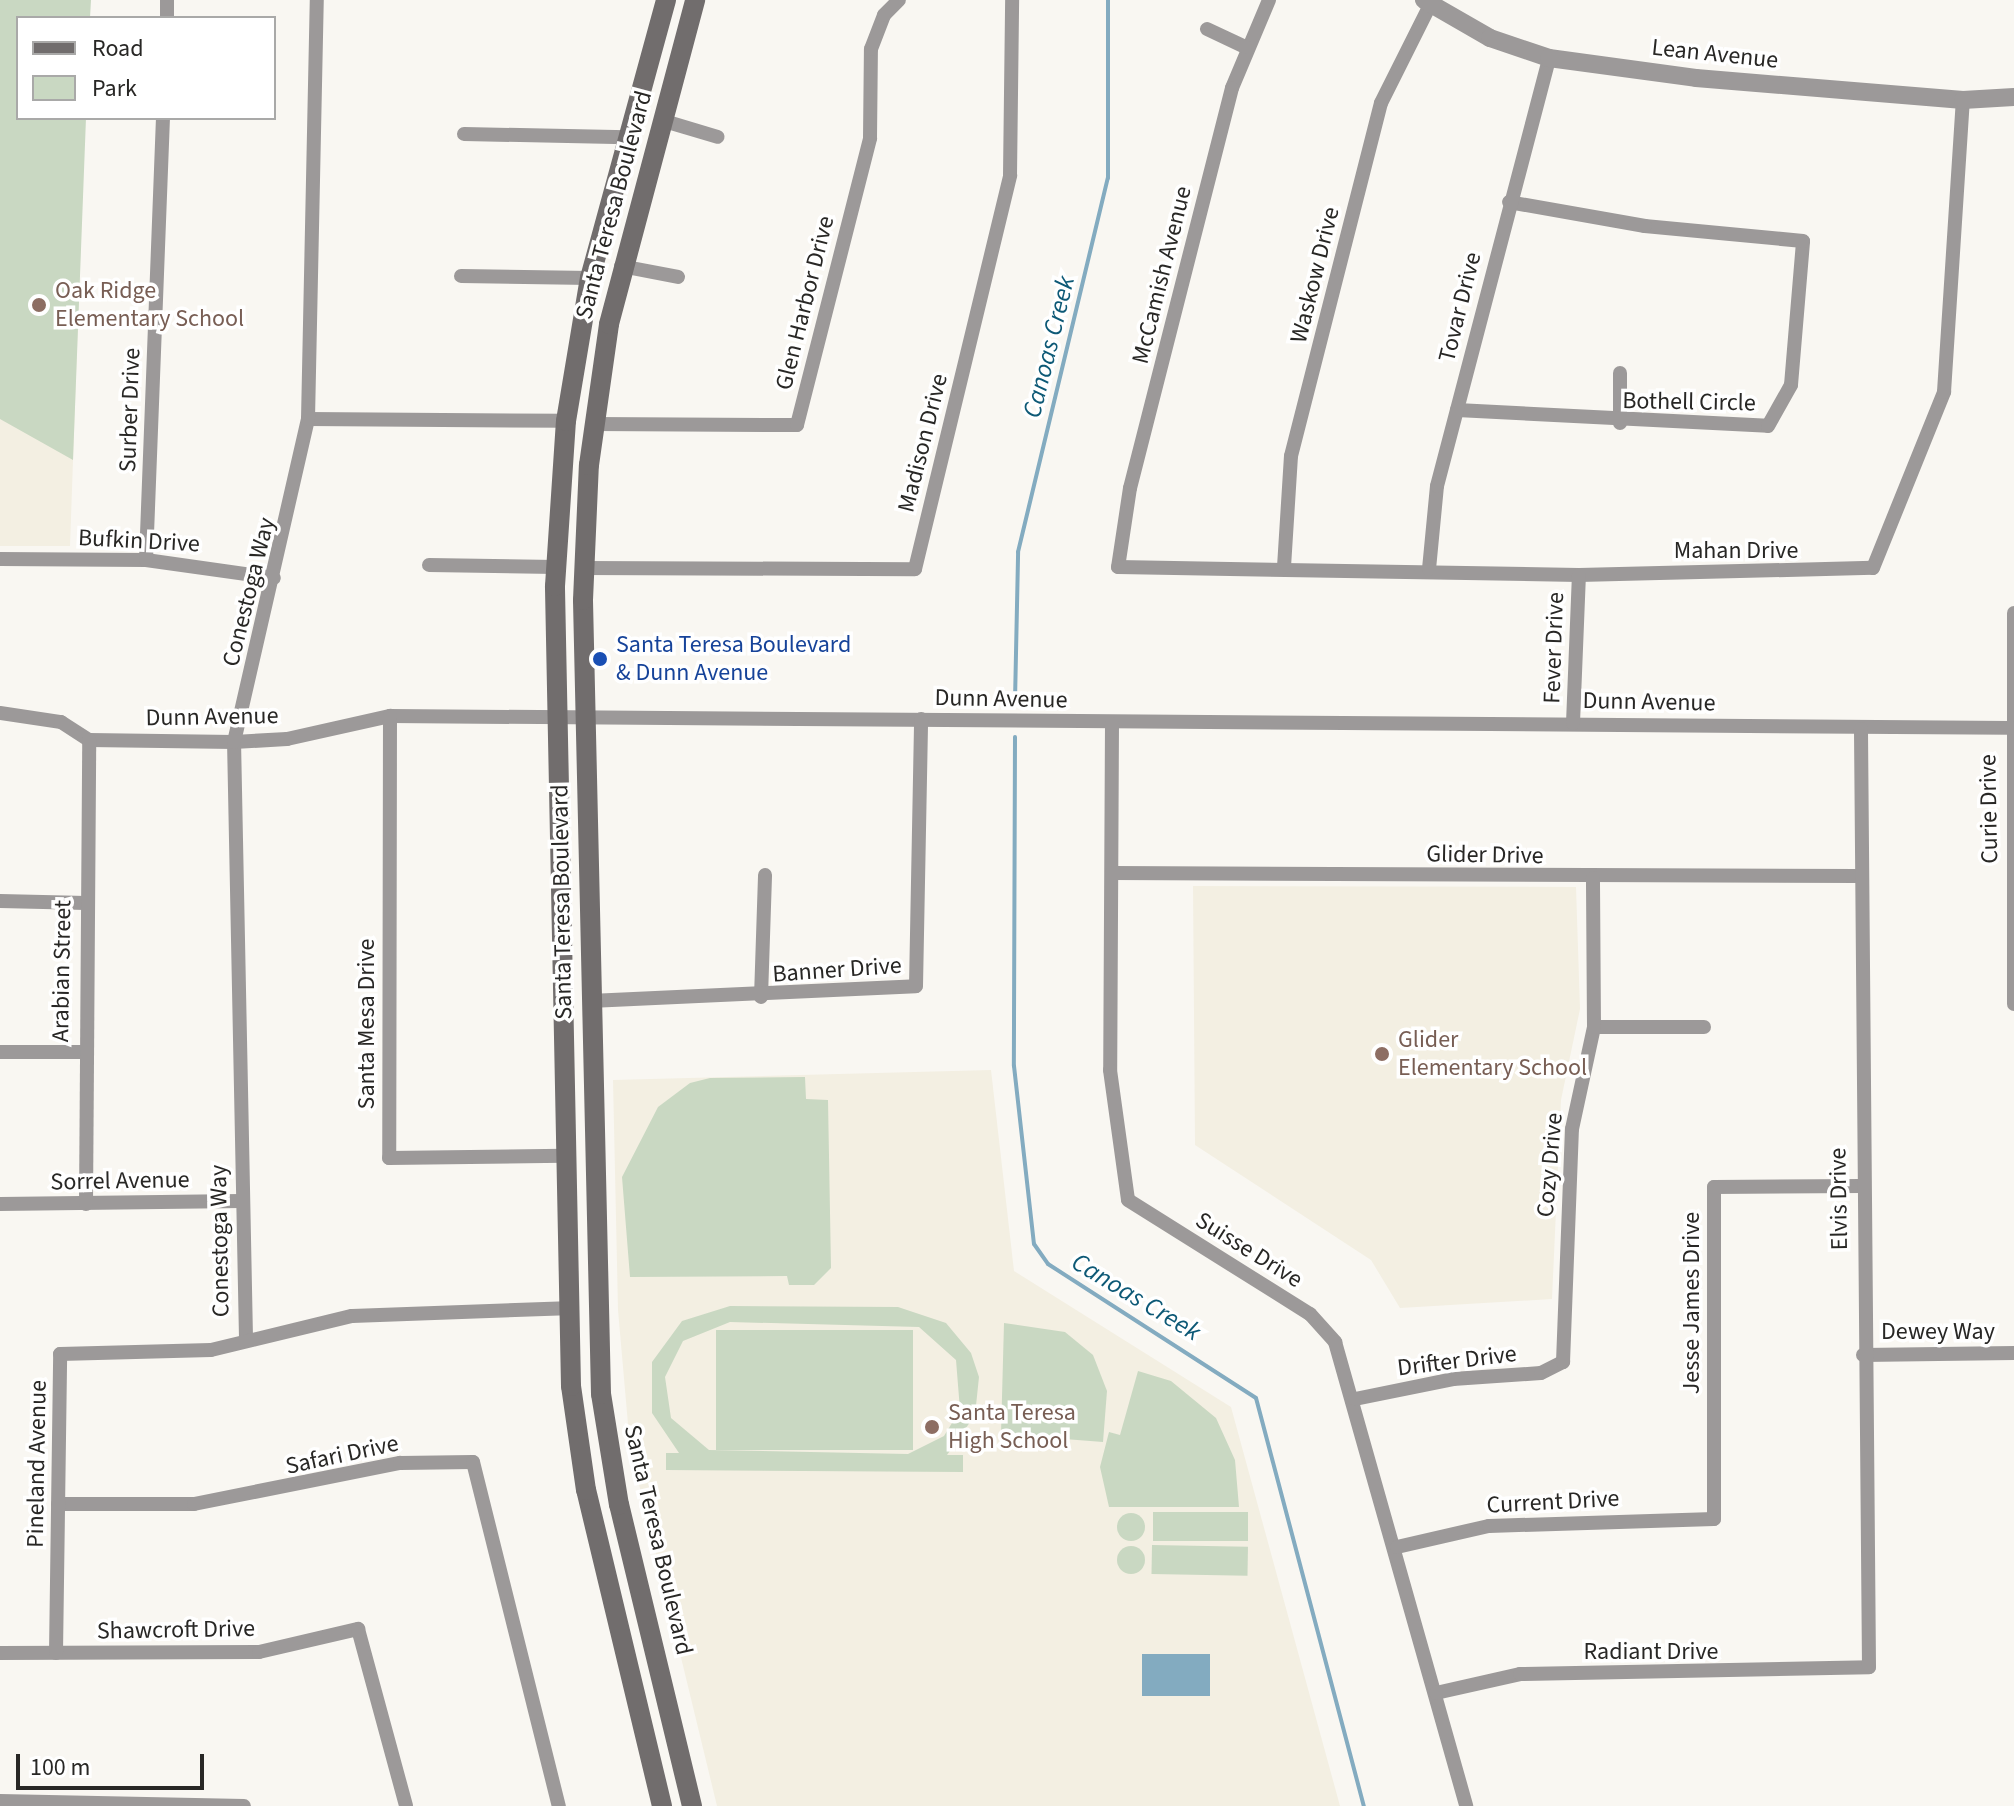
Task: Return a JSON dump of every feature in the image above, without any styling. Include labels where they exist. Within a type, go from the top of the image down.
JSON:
[{"type":"main road","name":"Santa Teresa Boulevard","points":[[662,1806],[586,1490],[566,1308],[555,567],[566,421],[590,278],[666,0]]},
{"type":"main road","name":"Santa Teresa Boulevard","points":[[692,1806],[604,1424],[590,1001],[584,568],[594,424],[621,266],[695,0]]},
{"type":"street","name":"Conestoga Way","points":[[246,1338],[234,742],[308,419],[317,0]]},
{"type":"street","name":"Glen Harbor Drive","points":[[594,424],[797,425],[870,138],[871,49],[884,15],[899,0]]},
{"type":"street","name":"Madison Drive","points":[[584,568],[915,569],[1010,175],[1012,0]]},
{"type":"street","name":"McCamish Avenue","points":[[1118,567],[1130,488],[1245,47],[1269,0]]},
{"type":"street","name":"Lean Avenue","points":[[1427,2],[1490,38],[1549,58],[1963,100],[2014,97]]},
{"type":"street","name":"Waskow Drive","points":[[1284,567],[1291,456],[1381,103],[1427,2]]},
{"type":"street","points":[[1207,29],[1245,47]]},
{"type":"street","name":"Tovar Drive","points":[[1429,569],[1437,486],[1549,58]]},
{"type":"street","name":"Mahan Drive","points":[[1118,567],[1429,569],[1579,575],[1873,568],[1944,392],[1963,100]]},
{"type":"street","name":"Surber Drive","points":[[146,560],[163,120]]},
{"type":"street","points":[[661,120],[718,137]]},
{"type":"street","points":[[464,134],[627,137]]},
{"type":"street","name":"Bothell Circle","points":[[1457,410],[1620,423],[1768,426],[1791,385],[1803,241],[1645,226],[1509,202]]},
{"type":"street","points":[[621,266],[678,277]]},
{"type":"street","points":[[461,276],[590,278]]},
{"type":"street","points":[[1620,373],[1620,423]]},
{"type":"street","points":[[308,419],[566,421]]},
{"type":"street","name":"Bufkin Drive","points":[[0,559],[146,560],[274,578]]},
{"type":"street","points":[[429,565],[555,567]]},
{"type":"street","name":"Fever Drive","points":[[1573,723],[1579,575]]},
{"type":"street","name":"Curie Drive","points":[[2014,613],[2010,728],[2014,1004]]},
{"type":"street","name":"Dunn Avenue","points":[[0,713],[61,722],[89,740],[234,742],[287,739],[390,716],[921,719],[1112,724],[1573,723],[1861,729],[2010,728]]},
{"type":"street","name":"Santa Mesa Drive","points":[[390,716],[389,1158],[564,1156]]},
{"type":"street","name":"Banner Drive","points":[[590,1001],[761,997],[916,986],[921,719]]},
{"type":"street","name":"Suisse Drive","points":[[1112,724],[1110,1070],[1128,1200],[1327,1328],[1355,1399],[1466,1806]]},
{"type":"street","name":"Elvis Drive","points":[[1861,729],[1857,876],[1869,1667]]},
{"type":"street","name":"Arabian Street","points":[[86,1204],[82,1052],[89,740]]},
{"type":"street","name":"Glider Drive","points":[[1112,873],[1593,878],[1857,876]]},
{"type":"street","points":[[761,997],[765,875]]},
{"type":"street","name":"Cozy Drive","points":[[1563,1362],[1572,1129],[1594,1027],[1593,878]]},
{"type":"street","points":[[0,901],[86,903]]},
{"type":"street","points":[[1594,1027],[1704,1027]]},
{"type":"street","points":[[0,1052],[82,1052]]},
{"type":"street","name":"Jesse James Drive","points":[[1714,1519],[1714,1187],[1861,1186]]},
{"type":"street","name":"Sorrel Avenue","points":[[0,1204],[241,1201]]},
{"type":"street","name":"Pineland Avenue","points":[[56,1653],[60,1354],[211,1350],[246,1338],[352,1316],[566,1308]]},
{"type":"street","name":"Dewey Way","points":[[1863,1355],[2014,1353]]},
{"type":"street","name":"Drifter Drive","points":[[1355,1399],[1453,1379],[1541,1373],[1563,1362]]},
{"type":"street","name":"Safari Drive","points":[[58,1504],[194,1504],[400,1463],[473,1462],[559,1806]]},
{"type":"street","name":"Current Drive","points":[[1397,1547],[1489,1526],[1714,1519]]},
{"type":"street","name":"Shawcroft Drive","points":[[0,1653],[259,1652],[358,1629],[406,1806]]},
{"type":"street","name":"Radiant Drive","points":[[1436,1693],[1520,1674],[1869,1667]]},
{"type":"street","points":[[0,1801],[244,1806]]},
{"type":"shaded area","name":"Oak Ridge Elementary School","points":[[0,146],[84,150],[70,546],[0,546]]},
{"type":"shaded area","name":"Glider Elementary School","points":[[1193,886],[1576,887],[1580,1009],[1561,1100],[1552,1299],[1400,1308],[1371,1260],[1195,1145]]},
{"type":"shaded area","name":"Santa Teresa High School","points":[[991,1070],[1014,1271],[1231,1407],[1340,1806],[717,1806],[630,1447],[618,1310],[613,1080]]},
{"type":"green space","name":"Oak Ridge Elementary School","points":[[0,0],[91,0],[90,16],[16,16],[16,120],[86,120],[73,460],[0,419]]},
{"type":"green space","points":[[805,1077],[806,1099],[828,1100],[831,1268],[814,1285],[789,1285],[787,1276],[630,1277],[622,1177],[658,1107],[690,1083],[710,1078]]},
{"type":"green space","points":[[730,1306],[898,1307],[946,1323],[971,1353],[979,1377],[975,1415],[947,1455],[963,1455],[963,1472],[666,1470],[666,1453],[679,1453],[652,1413],[652,1362],[682,1321]],"holes":[[[730,1322],[919,1327],[956,1360],[960,1410],[944,1436],[908,1454],[709,1450],[671,1418],[665,1377],[683,1341]]]},
{"type":"green space","points":[[1004,1323],[1065,1332],[1093,1355],[1107,1391],[1103,1442],[1001,1434]]},
{"type":"green space","points":[[716,1330],[913,1330],[913,1450],[716,1450]]},
{"type":"green space","points":[[1138,1371],[1171,1381],[1216,1418],[1235,1460],[1239,1507],[1109,1507],[1100,1467],[1109,1432],[1120,1435]]},
{"type":"green space","points":[[1153,1512],[1248,1512],[1248,1541],[1153,1541]]},
{"type":"green space","points":[[1131,1513],[1141,1517],[1145,1527],[1141,1537],[1131,1541],[1121,1537],[1117,1527],[1121,1517]]},
{"type":"green space","points":[[1152,1545],[1248,1547],[1247,1576],[1151,1574]]},
{"type":"green space","points":[[1131,1546],[1141,1550],[1145,1560],[1141,1570],[1131,1574],[1121,1570],[1117,1560],[1121,1550]]},
{"type":"water","points":[[1142,1654],[1210,1654],[1210,1696],[1142,1696]]},
{"type":"waterway","name":"Canoas Creek","points":[[1015,701],[1018,552],[1108,178],[1108,0]]},
{"type":"waterway","name":"Canoas Creek","points":[[1015,737],[1014,1066],[1034,1244],[1048,1264],[1256,1398],[1364,1806]]},
{"type":"place","name":"Oak Ridge Elementary School","points":[[39,305]]},
{"type":"place","name":"Santa Teresa Boulevard & Dunn Avenue","points":[[600,659]]},
{"type":"place","name":"Glider Elementary School","points":[[1382,1054]]},
{"type":"place","name":"Santa Teresa High School","points":[[932,1427]]}]
